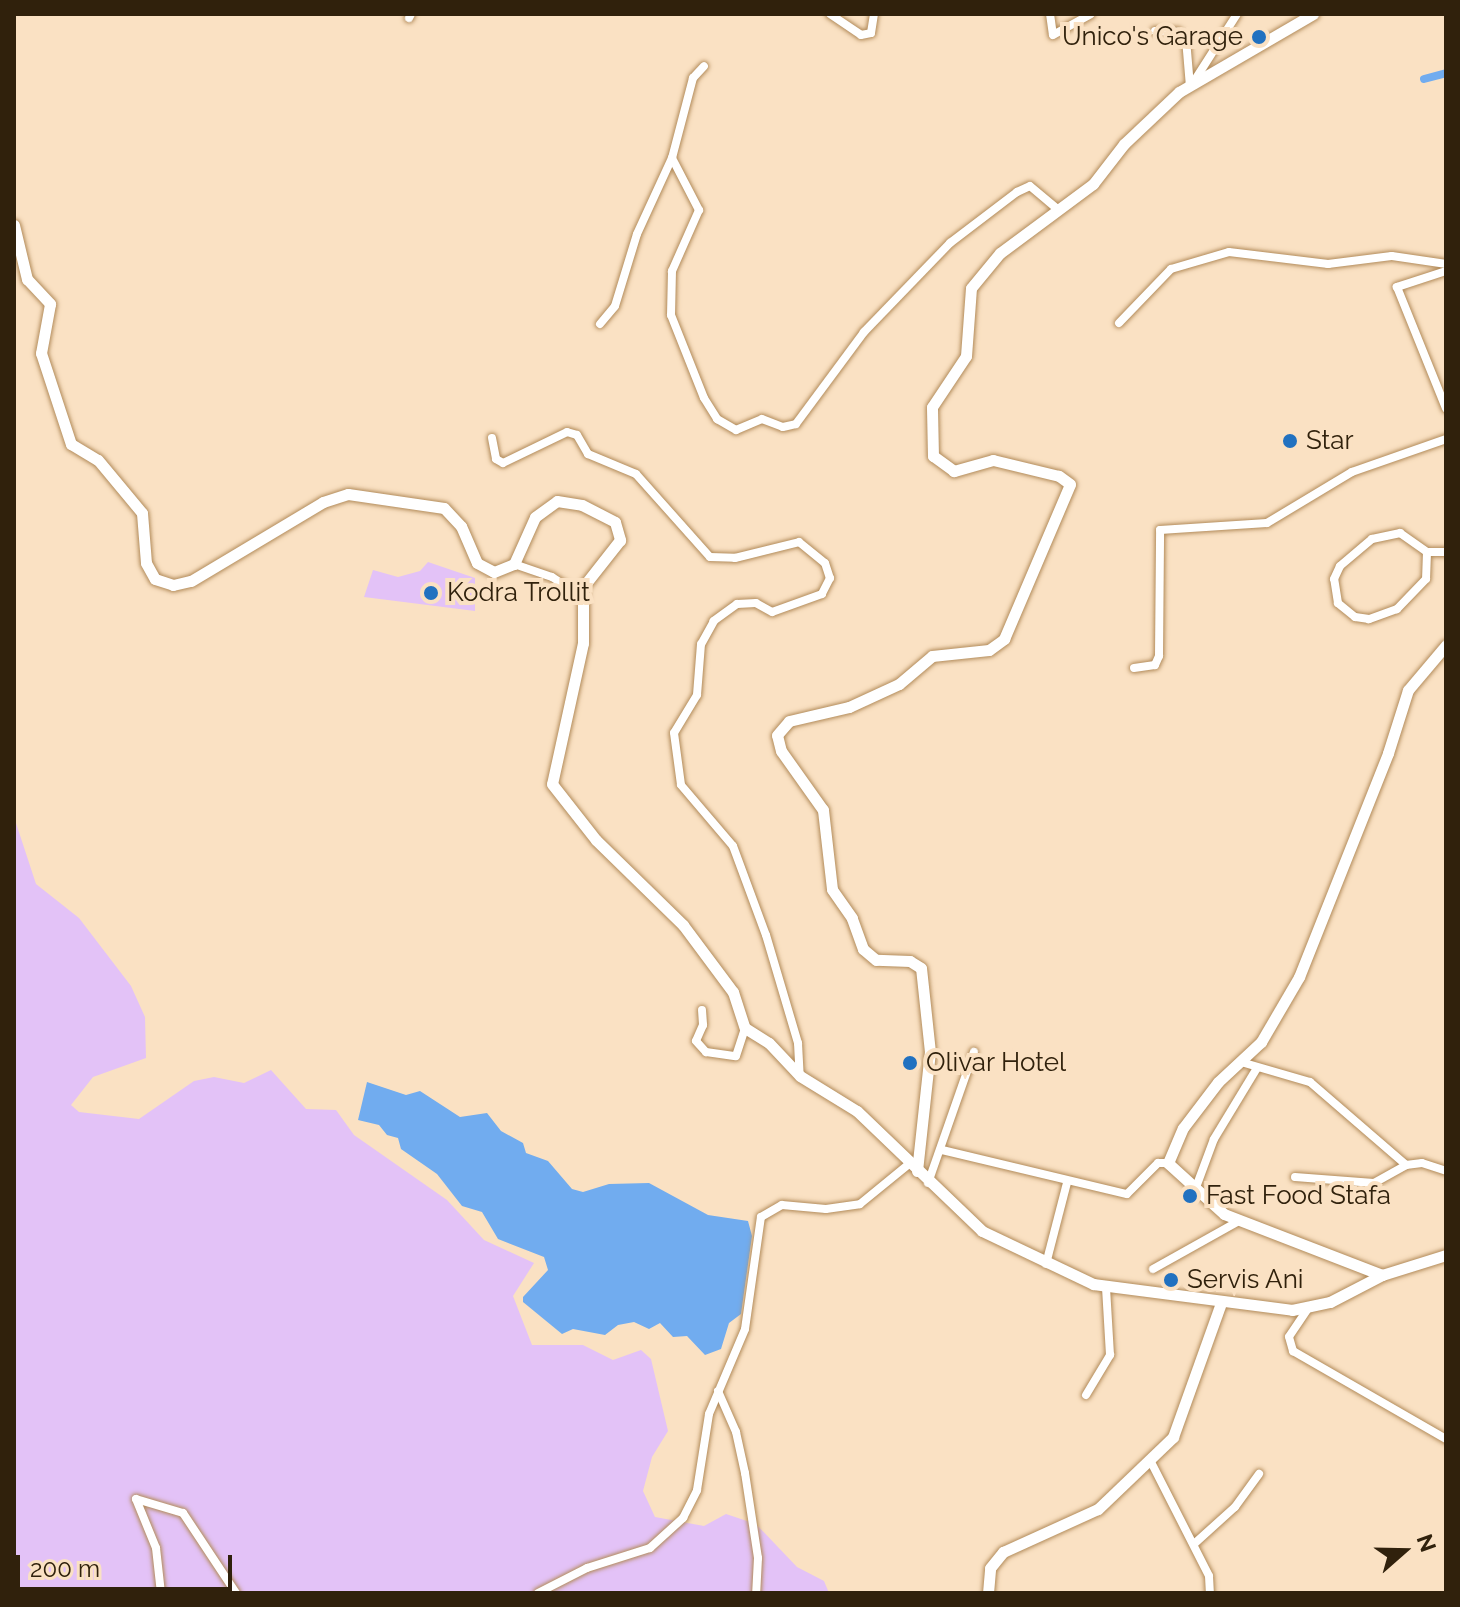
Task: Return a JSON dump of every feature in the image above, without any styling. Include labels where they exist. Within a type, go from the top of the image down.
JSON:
[{"type":"street","points":[[830,14],[861,35],[871,33],[874,14]]},
{"type":"street","points":[[1050,14],[1053,35],[1091,14]]},
{"type":"street","points":[[1190,87],[1237,14]]},
{"type":"street","points":[[538,1593],[587,1568],[650,1548],[671,1532],[697,1490],[717,1391],[745,1329],[761,1217],[782,1205],[826,1209],[860,1204],[913,1168],[930,1052],[921,968],[910,961],[876,960],[863,949],[852,918],[832,889],[823,810],[781,751],[777,735],[789,721],[849,707],[899,684],[932,656],[989,650],[1009,632],[1070,484],[1059,476],[993,460],[946,469],[933,456],[929,429],[932,407],[966,356],[971,288],[986,265],[1056,208],[1093,184],[1124,144],[1190,87],[1313,14]]},
{"type":"street","points":[[1155,31],[1178,32],[1186,39],[1190,87]]},
{"type":"street","points":[[600,324],[615,306],[637,234],[672,158],[693,78],[704,66]]},
{"type":"street","points":[[672,158],[699,210],[672,271],[671,315],[704,398],[717,419],[736,430],[762,419],[783,427],[796,424],[864,332],[950,243],[1017,192],[1030,186],[1056,208]]},
{"type":"street","points":[[14,225],[27,279],[50,304],[40,344],[71,444],[98,460],[142,513],[149,572],[173,585],[191,581],[323,502],[348,494],[438,505],[455,518],[477,563],[494,572],[514,564],[552,577],[581,596]]},
{"type":"street","points":[[1119,323],[1171,269],[1229,252],[1328,264],[1392,256],[1446,264]]},
{"type":"street","points":[[1446,271],[1397,287],[1446,408]]},
{"type":"street","points":[[492,438],[496,459],[503,463],[567,432],[577,435],[588,454],[636,474],[710,557],[735,558],[799,542],[825,563],[830,578],[822,594],[772,612],[756,603],[737,604],[714,621],[701,644],[697,695],[674,733],[681,785],[733,846],[763,927],[798,1043],[800,1076]]},
{"type":"street","points":[[1134,668],[1161,663],[1160,530],[1267,523],[1363,467],[1446,439]]},
{"type":"street","points":[[514,564],[535,517],[548,504],[570,502],[603,513],[619,527],[620,540],[588,578],[581,596],[583,643],[552,784],[596,840],[683,925],[733,992],[745,1028],[736,1056],[706,1052],[696,1041],[703,1025],[702,1010]]},
{"type":"street","points":[[1427,552],[1426,579],[1397,609],[1369,619],[1355,617],[1338,603],[1334,579],[1340,566],[1372,539],[1400,533],[1427,552],[1446,552]]},
{"type":"street","points":[[1168,1163],[1199,1106],[1261,1042],[1305,965],[1411,682],[1446,645]]},
{"type":"street","points":[[745,1028],[769,1043],[800,1076],[857,1111],[928,1184],[982,1231],[1046,1265],[1106,1287],[1221,1303],[1307,1310],[1382,1275],[1446,1255]]},
{"type":"street","points":[[928,1184],[974,1052]]},
{"type":"street","points":[[1241,1062],[1310,1082],[1406,1165]]},
{"type":"street","points":[[1194,1190],[1214,1139],[1257,1068]]},
{"type":"street","points":[[942,1150],[1067,1183],[1127,1194],[1158,1163],[1168,1163],[1212,1207],[1239,1221],[1382,1275]]},
{"type":"street","points":[[1295,1177],[1374,1183],[1406,1165],[1433,1164],[1446,1171]]},
{"type":"street","points":[[1046,1265],[1067,1183]]},
{"type":"street","points":[[1153,1269],[1239,1221]]},
{"type":"street","points":[[1086,1395],[1110,1355],[1106,1287]]},
{"type":"street","points":[[988,1593],[990,1568],[1003,1552],[1098,1509],[1150,1460],[1181,1425],[1221,1303]]},
{"type":"street","points":[[1307,1310],[1289,1337],[1293,1351],[1446,1439]]},
{"type":"street","points":[[717,1391],[736,1432],[745,1473],[758,1558],[756,1593]]},
{"type":"street","points":[[1150,1460],[1209,1576],[1210,1593]]},
{"type":"street","points":[[1194,1544],[1235,1507],[1259,1474]]},
{"type":"street","points":[[161,1593],[156,1548],[136,1499],[183,1513],[236,1593]]},
{"type":"shaded area","points":[[428,562],[475,578],[475,611],[364,597],[373,570],[398,577],[420,571]]},
{"type":"shaded area","points":[[14,817],[36,884],[79,918],[131,986],[145,1017],[146,1058],[93,1077],[71,1105],[79,1112],[139,1119],[194,1081],[214,1077],[244,1083],[271,1070],[306,1109],[336,1110],[354,1135],[447,1200],[484,1240],[534,1263],[513,1296],[532,1345],[583,1345],[613,1360],[641,1350],[651,1359],[668,1431],[652,1457],[643,1491],[655,1517],[704,1526],[726,1514],[756,1524],[797,1567],[824,1581],[829,1593],[14,1593]]},
{"type":"water","points":[[367,1082],[406,1095],[420,1091],[460,1117],[487,1113],[501,1131],[523,1143],[526,1153],[548,1161],[572,1189],[583,1192],[609,1184],[649,1183],[708,1215],[748,1221],[752,1236],[741,1314],[729,1323],[721,1349],[705,1355],[687,1336],[673,1337],[660,1323],[649,1329],[634,1322],[618,1325],[605,1335],[573,1329],[562,1334],[523,1302],[523,1297],[548,1270],[544,1257],[498,1239],[482,1212],[462,1206],[437,1174],[401,1149],[398,1138],[387,1135],[379,1125],[358,1120]]},
{"type":"waterway","points":[[1424,79],[1446,73]]},
{"type":"place","name":"Unico's Garage","points":[[1259,37]]},
{"type":"place","name":"Star","points":[[1290,441]]},
{"type":"place","name":"Kodra Trollit","points":[[431,593]]},
{"type":"place","name":"Olivar Hotel","points":[[910,1063]]},
{"type":"place","name":"Fast Food Stafa","points":[[1190,1196]]},
{"type":"place","name":"Servis Ani","points":[[1171,1280]]}]
